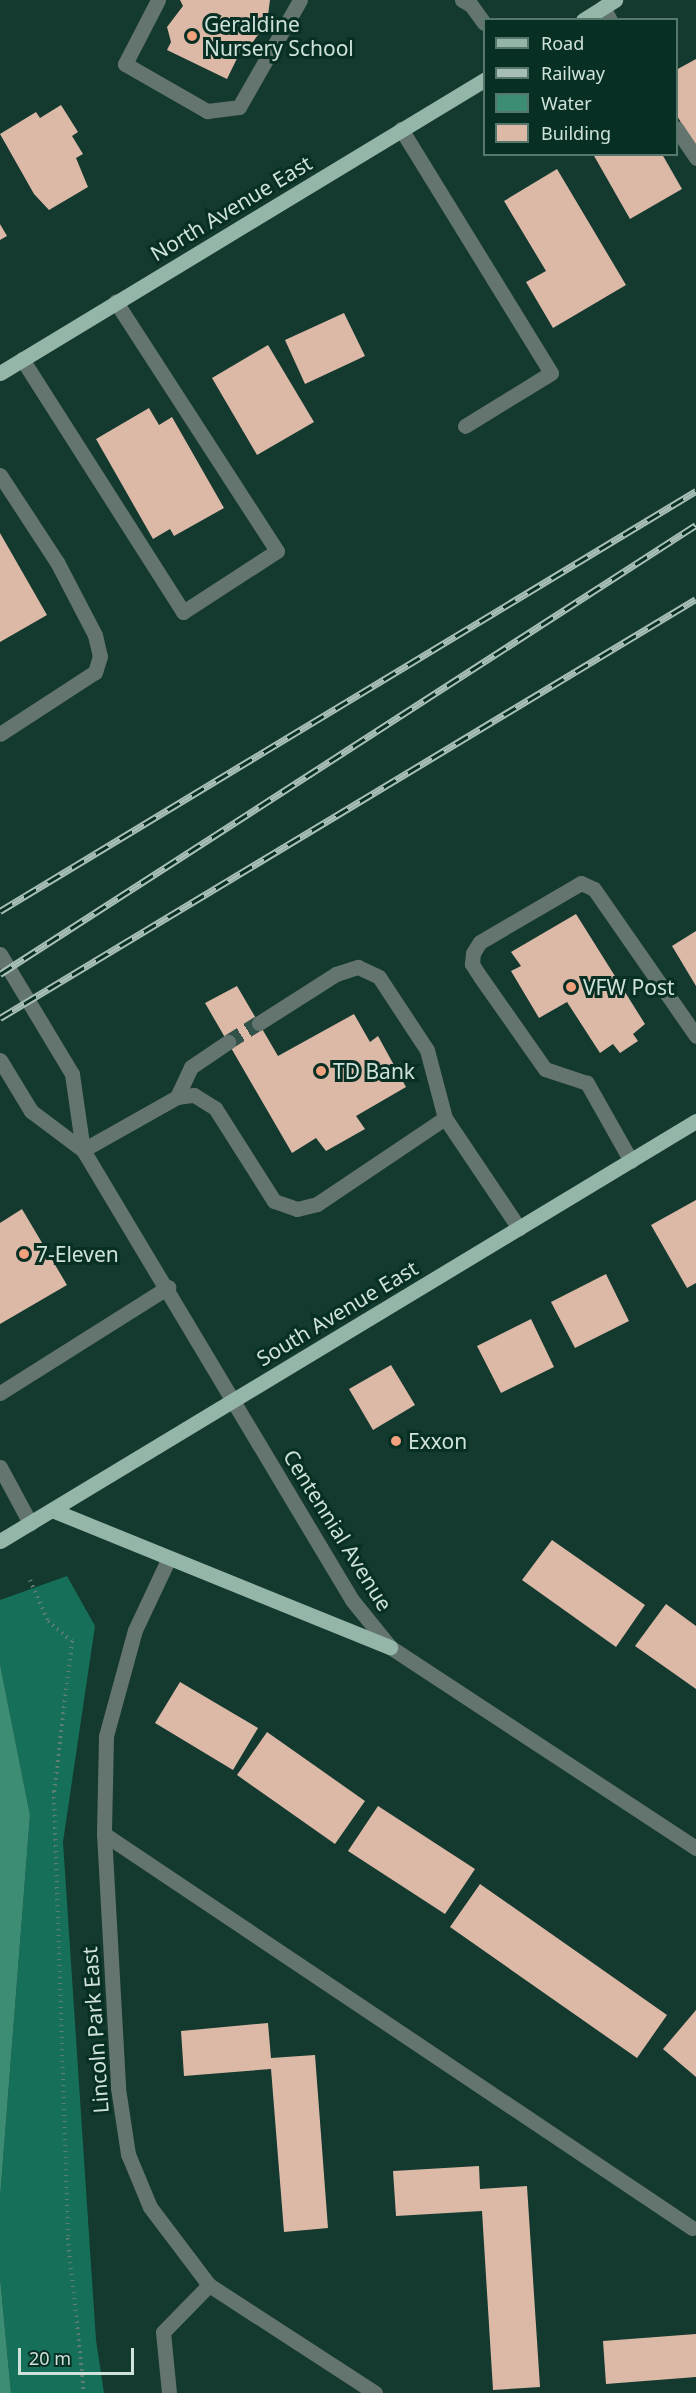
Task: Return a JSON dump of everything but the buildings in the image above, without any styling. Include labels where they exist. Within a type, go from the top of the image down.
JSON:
[{"type":"main road","points":[[589,18],[610,9]]},
{"type":"main road","name":"North Avenue East","points":[[0,373],[483,81]]},
{"type":"main road","name":"South Avenue East","points":[[6,1537],[696,1121]]},
{"type":"main road","points":[[52,1510],[168,1560],[390,1647]]},
{"type":"street","points":[[158,0],[125,64],[207,111],[239,107],[300,0]]},
{"type":"street","points":[[462,0],[471,5],[483,22]]},
{"type":"street","points":[[401,129],[551,373],[465,426]]},
{"type":"street","points":[[678,131],[696,158]]},
{"type":"street","points":[[22,359],[183,612],[277,551],[116,302]]},
{"type":"street","points":[[0,475],[57,562],[95,635],[100,656],[95,672],[0,734]]},
{"type":"street","points":[[631,1161],[587,1083],[545,1069],[472,964],[473,953],[480,942],[581,883],[594,889],[696,1036]]},
{"type":"street","name":"Centennial Avenue","points":[[0,954],[72,1074],[83,1150]]},
{"type":"street","points":[[259,1023],[336,974],[358,967],[379,977],[427,1050],[445,1118],[519,1228]]},
{"type":"street","points":[[177,1097],[190,1066],[228,1042]]},
{"type":"street","name":"Centennial Avenue","points":[[0,1060],[31,1111],[83,1150],[168,1287],[352,1600],[390,1647],[696,1848]]},
{"type":"street","points":[[83,1150],[177,1097],[194,1095],[207,1100],[273,1201],[297,1209],[317,1204],[445,1118]]},
{"type":"street","points":[[0,1393],[168,1287]]},
{"type":"street","points":[[0,1467],[30,1523]]},
{"type":"street","name":"Lincoln Park East","points":[[168,1560],[135,1630],[106,1736],[104,1834],[118,2088],[128,2154],[150,2207],[209,2285],[375,2393]]},
{"type":"street","points":[[104,1834],[692,2228]]},
{"type":"street","points":[[169,2393],[164,2332],[209,2285]]},
{"type":"path","points":[[30,1580],[48,1621],[72,1641],[54,1791],[68,2238],[84,2393]]},
{"type":"shaded area","points":[[67,1576],[95,1626],[63,1842],[96,2340],[104,2393],[11,2393],[0,2277],[0,2198],[30,1815],[0,1664],[0,1600]]},
{"type":"water","points":[[0,1664],[30,1815],[0,2198]]},
{"type":"water","points":[[0,2277],[11,2393],[0,2393]]},
{"type":"tunnel","points":[[228,1042],[259,1023]]},
{"type":"railway","points":[[0,911],[696,491]]},
{"type":"railway","points":[[0,974],[696,525]]},
{"type":"railway","points":[[0,1018],[696,599]]},
{"type":"place","name":"Geraldine Nursery School","points":[[192,36]]},
{"type":"place","name":"VFW Post","points":[[571,987]]},
{"type":"place","name":"TD Bank","points":[[321,1071]]},
{"type":"place","name":"7-Eleven","points":[[24,1254]]},
{"type":"place","name":"Exxon","points":[[396,1441]]}]
